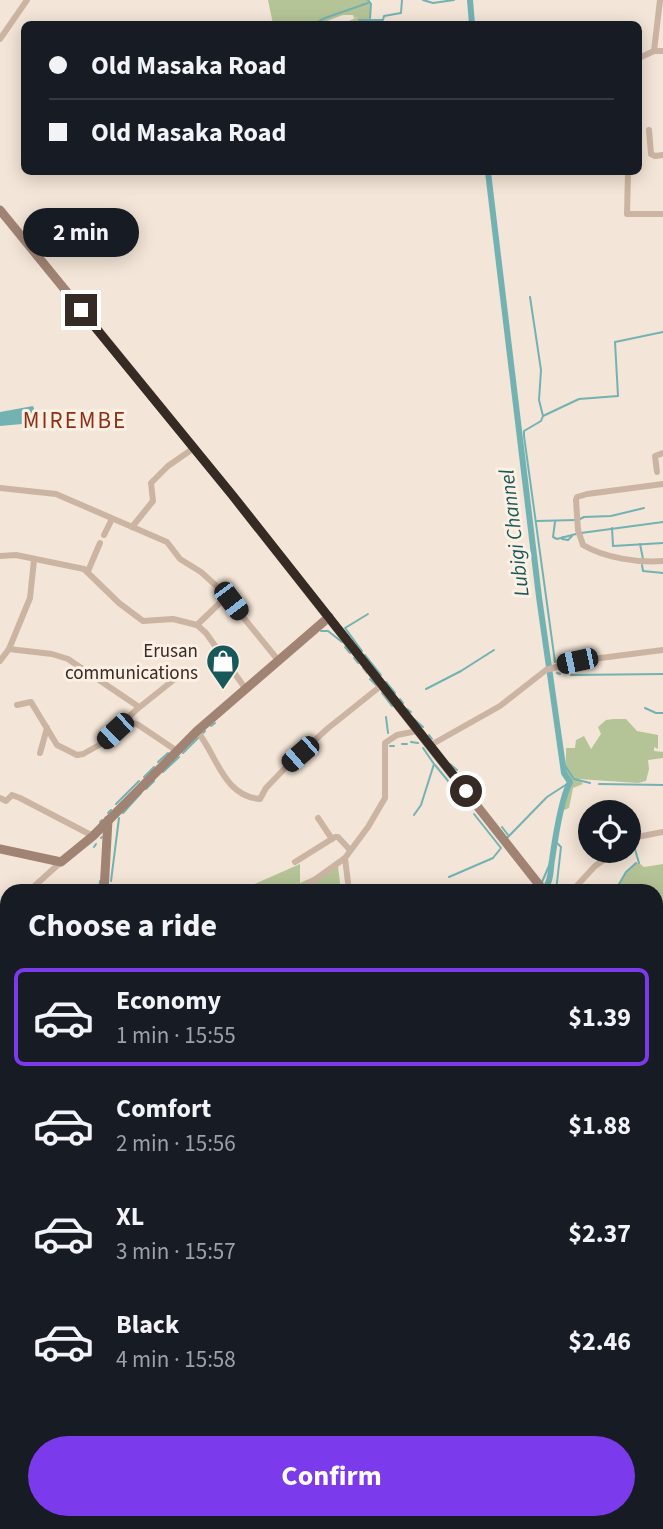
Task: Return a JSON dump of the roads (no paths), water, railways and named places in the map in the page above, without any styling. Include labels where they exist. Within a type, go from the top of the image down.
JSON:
[{"type":"main road","points":[[0,210],[194,448],[538,884]]},
{"type":"main road","points":[[0,849],[61,862],[93,836],[197,731],[329,617]]},
{"type":"main road","points":[[104,884],[108,820]]},
{"type":"street","points":[[0,39],[27,0]]},
{"type":"street","points":[[654,51],[660,0]]},
{"type":"street","points":[[642,57],[654,51],[663,51]]},
{"type":"street","points":[[649,130],[652,154],[663,155]]},
{"type":"street","points":[[628,175],[627,214],[663,214]]},
{"type":"street","points":[[132,527],[152,501],[151,483],[168,466],[194,448]]},
{"type":"street","points":[[657,472],[655,456],[663,453]]},
{"type":"street","points":[[663,484],[587,494],[577,496],[576,500],[578,534],[583,545],[612,556],[650,562],[663,561]]},
{"type":"street","points":[[0,488],[56,494],[167,542],[180,559],[201,572],[227,596],[278,660]]},
{"type":"street","points":[[104,534],[112,519]]},
{"type":"street","points":[[88,572],[100,543]]},
{"type":"street","points":[[0,556],[16,555],[68,564],[88,572],[108,594],[143,621],[173,619],[197,625],[206,633],[245,688]]},
{"type":"street","points":[[0,662],[9,649],[30,598],[34,560]]},
{"type":"street","points":[[197,625],[227,596]]},
{"type":"street","points":[[9,649],[52,654],[68,659],[139,707]]},
{"type":"street","points":[[429,746],[500,706],[549,669],[577,661],[663,650]]},
{"type":"street","points":[[17,705],[31,702],[57,745],[77,755],[94,750],[139,707],[176,678]]},
{"type":"street","points":[[197,731],[231,786],[242,795],[260,799],[288,765],[327,729],[382,685]]},
{"type":"street","points":[[123,722],[136,724],[177,751]]},
{"type":"street","points":[[40,753],[47,728]]},
{"type":"street","points":[[309,884],[345,858],[385,798],[385,743],[397,735],[417,731]]},
{"type":"street","points":[[0,798],[6,800],[12,795],[20,798],[93,836]]},
{"type":"street","points":[[318,818],[332,839]]},
{"type":"street","points":[[641,835],[663,832]]},
{"type":"street","points":[[295,862],[338,837],[350,850]]},
{"type":"street","points":[[345,858],[348,884]]},
{"type":"street","points":[[37,884],[61,862]]},
{"type":"street","points":[[578,884],[599,863]]},
{"type":"water","points":[[33,406],[39,421],[31,427],[22,424],[0,426],[0,412]]},
{"type":"waterway","points":[[368,0],[371,4],[370,18]]},
{"type":"waterway","points":[[359,20],[383,20],[384,16],[401,13],[402,0]]},
{"type":"waterway","points":[[423,0],[433,3],[454,0]]},
{"type":"waterway","name":"Lubigi Channel","points":[[470,0],[472,21]]},
{"type":"waterway","points":[[320,21],[368,3]]},
{"type":"waterway","name":"Lubigi Channel","points":[[488,175],[539,597],[564,773],[570,782],[561,809],[547,884]]},
{"type":"waterway","points":[[530,297],[541,370],[539,400],[543,416],[541,421],[524,431],[524,436],[555,662]]},
{"type":"waterway","points":[[543,416],[579,399],[618,396],[615,342],[663,332]]},
{"type":"waterway","points":[[580,519],[611,516],[644,508]]},
{"type":"waterway","points":[[537,521],[576,520]]},
{"type":"waterway","points":[[555,522],[553,537],[557,539],[576,534]]},
{"type":"waterway","points":[[581,533],[663,522]]},
{"type":"waterway","points":[[612,528],[613,546],[663,543]]},
{"type":"waterway","points":[[563,537],[562,539],[568,540],[572,536]]},
{"type":"waterway","points":[[640,544],[643,559]]},
{"type":"waterway","points":[[642,565],[643,571],[663,573]]},
{"type":"waterway","points":[[362,651],[345,628],[368,614]]},
{"type":"waterway","points":[[321,631],[328,631],[342,642]]},
{"type":"waterway","points":[[345,647],[350,653]]},
{"type":"waterway","points":[[426,689],[494,650]]},
{"type":"waterway","points":[[365,655],[381,675]]},
{"type":"waterway","points":[[354,658],[358,663]]},
{"type":"waterway","points":[[363,668],[367,673]]},
{"type":"waterway","points":[[571,675],[663,674]]},
{"type":"waterway","points":[[370,679],[377,686]]},
{"type":"waterway","points":[[386,682],[395,693]]},
{"type":"waterway","points":[[382,693],[392,706]]},
{"type":"waterway","points":[[400,699],[403,703]]},
{"type":"waterway","points":[[645,708],[663,713]]},
{"type":"waterway","points":[[407,709],[411,712]]},
{"type":"waterway","points":[[386,717],[388,733]]},
{"type":"waterway","points":[[414,719],[423,727]]},
{"type":"waterway","points":[[211,726],[215,723]]},
{"type":"waterway","points":[[429,735],[432,739]]},
{"type":"waterway","points":[[183,753],[199,737]]},
{"type":"waterway","points":[[411,742],[418,743]]},
{"type":"waterway","points":[[402,744],[407,744]]},
{"type":"waterway","points":[[414,815],[421,805],[434,764],[423,748]]},
{"type":"waterway","points":[[158,762],[168,753]]},
{"type":"waterway","points":[[163,772],[179,757]]},
{"type":"waterway","points":[[450,764],[457,770]]},
{"type":"waterway","points":[[564,764],[574,779],[590,783]]},
{"type":"waterway","points":[[435,765],[467,804]]},
{"type":"waterway","points":[[144,777],[154,767]]},
{"type":"waterway","points":[[462,776],[468,788]]},
{"type":"waterway","points":[[116,804],[139,781]]},
{"type":"waterway","points":[[146,789],[154,781]]},
{"type":"waterway","points":[[507,838],[547,797],[570,782]]},
{"type":"waterway","points":[[599,784],[663,785]]},
{"type":"waterway","points":[[123,813],[141,793]]},
{"type":"waterway","points":[[108,813],[111,810]]},
{"type":"waterway","points":[[449,877],[493,858],[501,848],[474,814]]},
{"type":"waterway","points":[[111,881],[119,818]]},
{"type":"waterway","points":[[502,827],[508,835]]},
{"type":"waterway","points":[[556,842],[561,847],[557,884]]},
{"type":"waterway","name":"Lubigi Channel","points":[[542,882],[551,861]]},
{"type":"waterway","points":[[619,884],[626,872],[636,863]]},
{"type":"place","name":"Erusan communications","points":[[223,691]]},
{"type":"district","name":"MIREMBE","points":[[75,420]]}]
